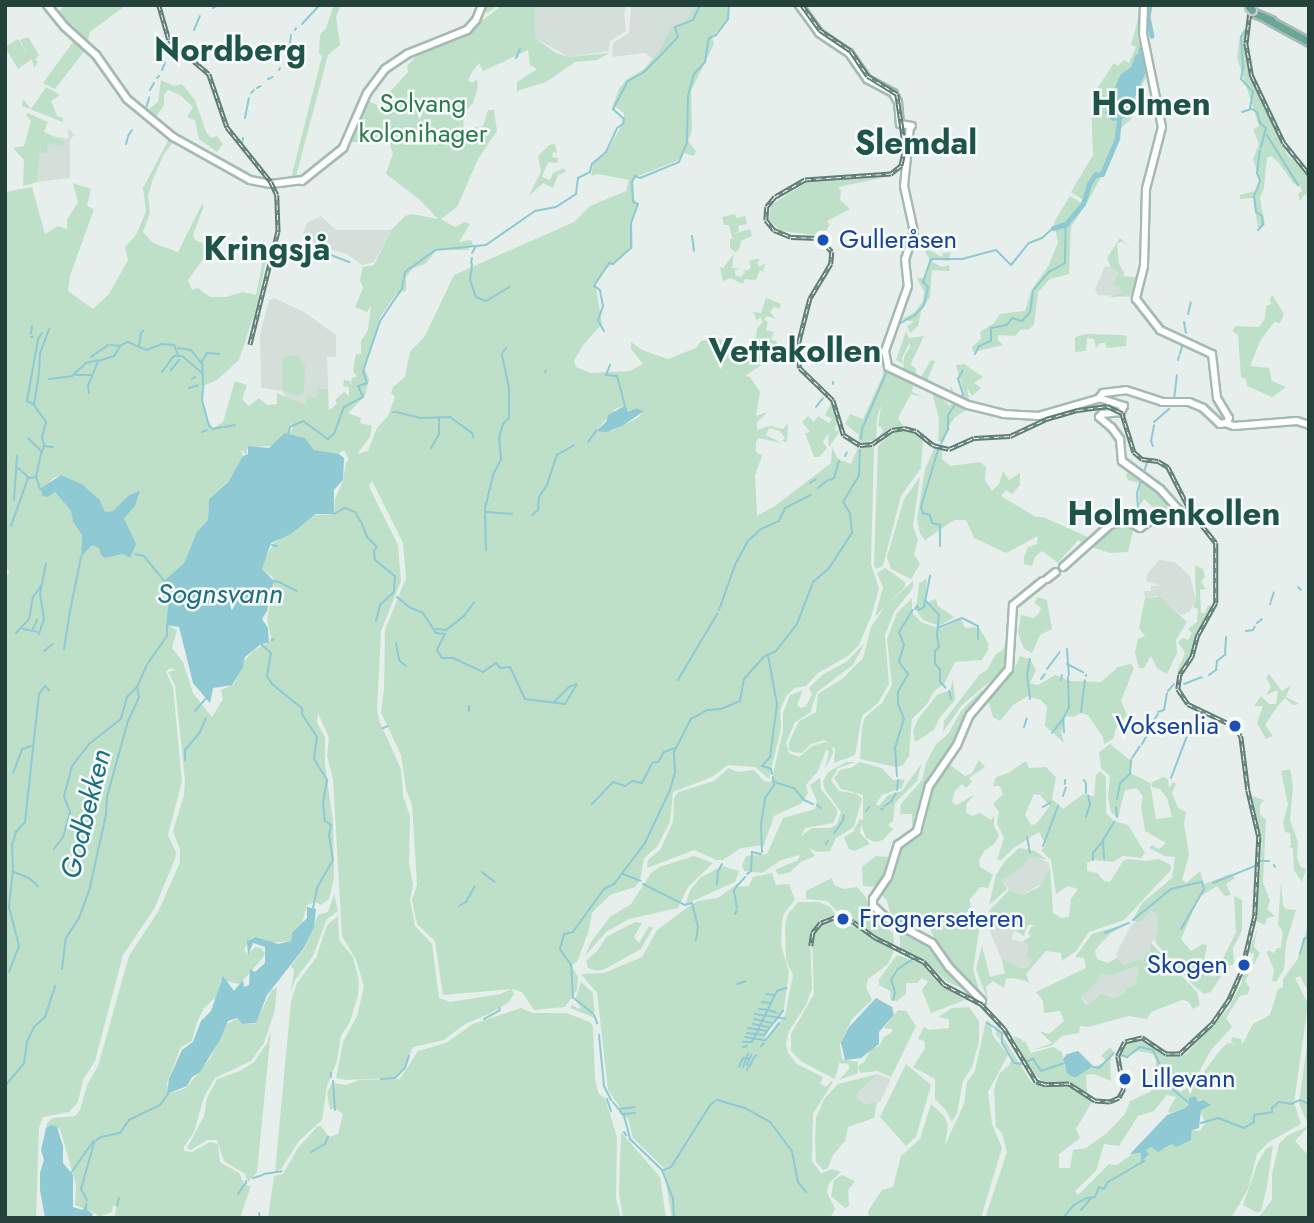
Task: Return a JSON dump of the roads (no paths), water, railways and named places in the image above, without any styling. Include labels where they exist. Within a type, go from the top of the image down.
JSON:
[{"type":"main road","points":[[47,5],[65,27],[96,55],[127,99],[163,130],[203,156],[250,180],[271,184],[296,182],[316,173],[345,146],[368,93],[384,69],[405,56],[467,30],[476,20],[482,5]]},
{"type":"main road","points":[[799,5],[821,35],[849,53],[867,79],[894,94],[901,125],[911,126],[904,182],[905,198],[914,226],[905,259],[909,280],[885,359],[893,371],[979,409],[1009,415],[1039,416],[1100,399],[1118,402],[1124,407],[1121,412],[1098,417],[1112,428],[1120,439],[1122,461],[1160,489],[1184,516],[1180,520],[1160,514],[1140,528],[1121,521],[1108,527],[1063,567]]},
{"type":"main road","points":[[1144,5],[1143,34],[1163,127],[1147,186],[1144,266],[1136,299],[1162,331],[1211,352],[1216,363],[1218,400],[1226,422]]},
{"type":"main road","points":[[1251,9],[1309,42]]},
{"type":"main road","points":[[1100,399],[1103,393],[1126,390],[1162,401],[1189,402],[1226,422],[1295,421],[1309,425]]},
{"type":"main road","points":[[982,1001],[951,969],[931,942],[897,925],[873,906],[874,896],[888,877],[898,845],[916,833],[925,798],[935,775],[957,745],[974,708],[1010,667],[1013,605],[1056,572]]},
{"type":"water","points":[[1136,54],[1146,56],[1148,65],[1145,74],[1125,118],[1112,121],[1105,113],[1120,75],[1131,67]]},
{"type":"water","points":[[626,405],[628,412],[636,408],[644,411],[622,426],[607,432],[596,431],[606,422],[608,415]]},
{"type":"water","name":"Sognsvann","points":[[284,433],[305,438],[314,450],[339,454],[344,458],[343,480],[334,490],[334,514],[316,514],[291,534],[271,543],[262,569],[274,581],[267,611],[262,619],[268,628],[269,643],[261,644],[245,657],[243,667],[232,685],[213,688],[210,703],[193,683],[179,627],[166,625],[169,597],[164,581],[184,563],[197,532],[208,520],[209,499],[228,482],[243,456],[248,454],[248,446],[269,448]]},
{"type":"water","points":[[61,475],[82,484],[100,500],[105,512],[113,511],[129,495],[140,491],[135,506],[124,518],[136,544],[130,558],[123,554],[105,558],[99,548],[92,545],[81,557],[82,535],[73,522],[71,511],[55,492],[48,497],[40,495],[40,489]]},
{"type":"water","points":[[307,907],[316,909],[314,927],[304,948],[267,995],[256,1023],[242,1024],[237,1018],[228,1021],[220,1040],[200,1072],[192,1077],[187,1086],[167,1094],[169,1079],[182,1050],[193,1042],[201,1021],[211,1011],[223,976],[234,991],[243,980],[244,987],[249,985],[250,969],[255,972],[265,963],[265,947],[253,943],[248,955],[247,941],[256,937],[278,944],[291,941],[292,933],[307,918]]},
{"type":"water","points":[[876,998],[892,1007],[894,1015],[879,1032],[879,1044],[861,1058],[845,1060],[841,1043],[849,1027]]},
{"type":"water","name":"Lillevann","points":[[1078,1051],[1093,1066],[1075,1078],[1067,1073],[1063,1059],[1067,1054]]},
{"type":"water","points":[[1195,1096],[1198,1102],[1203,1100],[1211,1105],[1201,1110],[1199,1128],[1192,1130],[1191,1140],[1176,1147],[1172,1144],[1158,1152],[1151,1147],[1146,1150],[1149,1154],[1141,1162],[1141,1153],[1130,1154],[1167,1115],[1185,1108],[1189,1104],[1189,1098]]},
{"type":"water","points":[[51,1125],[57,1127],[63,1146],[63,1163],[73,1175],[73,1207],[83,1210],[87,1200],[87,1210],[93,1214],[91,1218],[45,1218],[40,1190],[40,1173],[44,1160],[41,1150],[46,1128]]},
{"type":"waterway","points":[[213,8],[218,5]]},
{"type":"waterway","points":[[302,24],[320,5]]},
{"type":"waterway","points":[[288,434],[290,427],[303,421],[328,439],[334,434],[344,407],[363,397],[358,386],[367,383],[363,371],[380,321],[402,288],[405,272],[435,250],[486,245],[535,211],[556,207],[576,194],[578,178],[590,172],[592,164],[606,152],[617,128],[623,124],[624,119],[613,109],[628,81],[644,72],[662,54],[678,37],[675,27],[693,20],[700,5]]},
{"type":"waterway","points":[[604,331],[598,320],[603,306],[600,290],[594,286],[609,263],[613,264],[631,248],[631,223],[638,204],[633,202],[632,182],[635,176],[640,178],[679,162],[687,142],[688,96],[694,74],[705,62],[709,38],[716,35],[728,19],[729,5]]},
{"type":"waterway","points":[[1150,5],[1148,17],[1152,36]]},
{"type":"waterway","points":[[194,30],[200,16]]},
{"type":"waterway","points":[[1245,30],[1241,37],[1241,79],[1253,92],[1250,108],[1257,112],[1260,123],[1266,128],[1261,147]]},
{"type":"waterway","points":[[290,43],[291,35]]},
{"type":"waterway","points":[[290,54],[291,46]]},
{"type":"waterway","points":[[1140,55],[1141,48]]},
{"type":"waterway","points":[[169,54],[172,49]]},
{"type":"waterway","points":[[516,58],[520,49]]},
{"type":"waterway","points":[[162,70],[165,63]]},
{"type":"waterway","points":[[268,79],[273,77]]},
{"type":"waterway","points":[[150,90],[154,83]]},
{"type":"waterway","points":[[257,88],[261,86]]},
{"type":"waterway","points":[[251,93],[254,90]]},
{"type":"waterway","points":[[145,112],[149,98]]},
{"type":"waterway","points":[[245,118],[249,98]]},
{"type":"waterway","points":[[1242,112],[1251,109]]},
{"type":"waterway","points":[[1053,228],[1066,224],[1083,204],[1089,184],[1095,175],[1102,174],[1117,138],[1119,119]]},
{"type":"waterway","points":[[128,136],[132,130]]},
{"type":"waterway","points":[[1267,135],[1298,185]]},
{"type":"waterway","points":[[126,144],[128,137]]},
{"type":"waterway","points":[[242,144],[243,138]]},
{"type":"waterway","points":[[1258,230],[1263,225],[1262,216],[1256,212],[1254,196],[1260,181],[1257,173],[1260,150]]},
{"type":"waterway","points":[[1034,289],[1049,272],[1065,263],[1066,224]]},
{"type":"waterway","points":[[897,325],[915,315],[924,305],[928,287],[923,282],[931,259],[962,259],[996,250],[1011,265],[1029,243],[1042,238],[1053,228]]},
{"type":"waterway","points":[[692,236],[694,251]]},
{"type":"waterway","points":[[472,253],[476,246]]},
{"type":"waterway","points":[[310,247],[349,262]]},
{"type":"waterway","points":[[471,263],[472,258]]},
{"type":"waterway","points":[[472,264],[470,280],[476,297],[486,301],[509,287]]},
{"type":"waterway","points":[[975,354],[979,346],[991,341],[991,328],[1007,325],[1012,318],[1022,321],[1030,312],[1033,291]]},
{"type":"waterway","points":[[1188,314],[1191,302]]},
{"type":"waterway","points":[[1184,322],[1186,333]]},
{"type":"waterway","points":[[31,334],[32,326]]},
{"type":"waterway","points":[[39,371],[40,353],[49,329]]},
{"type":"waterway","points":[[38,339],[42,333]]},
{"type":"waterway","points":[[139,346],[141,334]]},
{"type":"waterway","points":[[33,404],[27,401],[38,340]]},
{"type":"waterway","points":[[111,345],[119,346],[128,342],[146,350],[160,345]]},
{"type":"waterway","points":[[1180,354],[1183,342]]},
{"type":"waterway","points":[[161,344],[174,345],[178,355]]},
{"type":"waterway","points":[[91,357],[108,345]]},
{"type":"waterway","points":[[89,393],[88,386],[98,361],[114,356],[121,345]]},
{"type":"waterway","points":[[178,348],[191,350],[201,363]]},
{"type":"waterway","points":[[503,352],[506,348]]},
{"type":"waterway","points":[[840,361],[852,349]]},
{"type":"waterway","points":[[203,385],[202,361],[207,353],[219,354]]},
{"type":"waterway","points":[[486,550],[485,508],[493,475],[501,459],[499,438],[503,424],[509,418],[509,388],[502,354]]},
{"type":"waterway","points":[[174,356],[182,356],[202,373]]},
{"type":"waterway","points":[[1178,360],[1179,356]]},
{"type":"waterway","points":[[162,372],[173,357]]},
{"type":"waterway","points":[[49,379],[72,376],[86,363],[98,360]]},
{"type":"waterway","points":[[171,370],[179,360]]},
{"type":"waterway","points":[[610,365],[606,375],[617,376],[625,405]]},
{"type":"waterway","points":[[961,398],[963,394],[958,379],[963,370]]},
{"type":"waterway","points":[[861,439],[862,429],[887,371]]},
{"type":"waterway","points":[[39,373],[34,405],[46,422],[42,437],[44,446]]},
{"type":"waterway","points":[[76,375],[91,375]]},
{"type":"waterway","points":[[1174,399],[1177,375]]},
{"type":"waterway","points":[[189,388],[198,385]]},
{"type":"waterway","points":[[203,387],[202,400],[209,426],[213,429],[222,427]]},
{"type":"waterway","points":[[816,407],[823,398]]},
{"type":"waterway","points":[[941,443],[948,429],[948,415],[956,403]]},
{"type":"waterway","points":[[1154,422],[1169,409]]},
{"type":"waterway","points":[[396,412],[420,418],[450,417],[472,433],[474,438]]},
{"type":"waterway","points":[[431,448],[439,434],[439,417]]},
{"type":"waterway","points":[[224,427],[235,425]]},
{"type":"waterway","points":[[1153,446],[1151,441],[1154,425]]},
{"type":"waterway","points":[[202,432],[207,430]]},
{"type":"waterway","points":[[588,442],[596,431]]},
{"type":"waterway","points":[[28,438],[42,452]]},
{"type":"waterway","points":[[532,515],[538,510],[539,497],[547,485],[557,455],[574,445]]},
{"type":"waterway","points":[[40,489],[36,477],[41,454],[44,446],[53,447]]},
{"type":"waterway","points":[[573,998],[571,965],[560,949],[564,934],[573,932],[604,889],[614,884],[645,843],[670,790],[675,772],[674,752],[691,719],[707,710],[721,709],[740,701],[744,679],[765,656],[776,651],[797,624],[813,582],[829,568],[852,533],[850,513],[843,502],[859,475],[860,450]]},
{"type":"waterway","points":[[938,450],[921,507],[923,513],[930,515],[932,523],[940,525],[940,546]]},
{"type":"waterway","points":[[845,456],[847,452]]},
{"type":"waterway","points":[[14,500],[17,456]]},
{"type":"waterway","points":[[830,480],[834,478],[839,461]]},
{"type":"waterway","points":[[1143,475],[1147,463]]},
{"type":"waterway","points":[[18,468],[29,478]]},
{"type":"waterway","points":[[11,526],[28,478],[36,477]]},
{"type":"waterway","points":[[810,483],[816,479]]},
{"type":"waterway","points":[[818,488],[828,480]]},
{"type":"waterway","points":[[1138,508],[1137,493],[1141,480]]},
{"type":"waterway","points":[[719,610],[735,565],[748,541],[761,529],[779,521],[785,508],[811,495]]},
{"type":"waterway","points":[[334,514],[345,508],[355,512],[361,522]]},
{"type":"waterway","points":[[1135,521],[1137,511]]},
{"type":"waterway","points":[[486,512],[512,514]]},
{"type":"waterway","points":[[362,524],[367,537],[377,547],[374,551],[375,560],[395,576],[394,591]]},
{"type":"waterway","points":[[272,545],[277,546]]},
{"type":"waterway","points":[[135,554],[144,556],[164,581]]},
{"type":"waterway","points":[[69,616],[81,557]]},
{"type":"waterway","points":[[39,634],[44,619],[40,594],[46,564]]},
{"type":"waterway","points":[[915,609],[917,606],[919,610],[924,607],[930,576]]},
{"type":"waterway","points":[[274,581],[278,582]]},
{"type":"waterway","points":[[279,582],[297,591]]},
{"type":"waterway","points":[[16,633],[29,619],[33,597],[41,586]]},
{"type":"waterway","points":[[1298,587],[1301,590]]},
{"type":"waterway","points":[[376,621],[380,605],[394,592]]},
{"type":"waterway","points":[[1271,601],[1274,592]]},
{"type":"waterway","points":[[397,597],[409,607],[423,613],[436,633],[445,634],[437,650],[442,658],[453,658],[483,672],[496,663],[500,668],[510,667],[525,699],[565,704],[577,684]]},
{"type":"waterway","points":[[925,600],[939,615],[939,647],[935,651],[935,663],[940,670],[940,682],[946,688]]},
{"type":"waterway","points":[[436,629],[446,630],[464,616],[474,602]]},
{"type":"waterway","points":[[897,776],[895,748],[904,719],[898,703],[898,692],[908,674],[899,662],[904,645],[899,632],[913,610]]},
{"type":"waterway","points":[[678,680],[717,614]]},
{"type":"waterway","points":[[64,649],[69,617]]},
{"type":"waterway","points":[[938,628],[962,618],[978,626],[978,639]]},
{"type":"waterway","points":[[1257,623],[1262,619]]},
{"type":"waterway","points":[[33,629],[37,620]]},
{"type":"waterway","name":"Godbekken","points":[[148,663],[167,636],[167,626]]},
{"type":"waterway","points":[[1246,631],[1253,630],[1255,626]]},
{"type":"waterway","points":[[23,629],[38,632]]},
{"type":"waterway","points":[[1225,653],[1226,637]]},
{"type":"waterway","points":[[396,643],[399,660],[406,666]]},
{"type":"waterway","points":[[44,651],[53,644]]},
{"type":"waterway","points":[[261,644],[271,653],[267,676],[272,684],[302,708],[302,714],[317,737],[314,759],[327,780],[323,803],[325,821],[331,825],[329,835],[333,860],[317,888],[313,909]]},
{"type":"waterway","points":[[1067,649],[1069,675]]},
{"type":"waterway","points":[[1047,669],[1060,652]]},
{"type":"waterway","points":[[1209,675],[1216,670],[1217,661],[1226,654]]},
{"type":"waterway","points":[[768,655],[777,704],[770,757],[762,766],[771,769],[772,774]]},
{"type":"waterway","points":[[1030,659],[1027,674],[1030,699]]},
{"type":"waterway","points":[[1067,664],[1083,672]]},
{"type":"waterway","name":"Godbekken","points":[[62,969],[66,938],[79,918],[90,887],[106,815],[107,797],[128,721],[139,697],[137,687],[147,665]]},
{"type":"waterway","points":[[1041,679],[1045,674]]},
{"type":"waterway","points":[[1061,680],[1062,675]]},
{"type":"waterway","points":[[1064,732],[1063,719],[1069,707],[1068,677]]},
{"type":"waterway","points":[[1184,684],[1202,677]]},
{"type":"waterway","points":[[1081,712],[1085,680]]},
{"type":"waterway","points":[[554,702],[569,687],[576,684]]},
{"type":"waterway","points":[[1168,691],[1174,684]]},
{"type":"waterway","points":[[9,972],[19,946],[9,907],[13,870],[12,845],[16,832],[25,822],[39,694],[45,686],[49,690]]},
{"type":"waterway","points":[[54,849],[63,837],[70,812],[64,796],[72,766],[89,744],[121,719],[127,697],[137,687]]},
{"type":"waterway","points":[[949,691],[951,699]]},
{"type":"waterway","points":[[1158,712],[1164,710],[1167,693]]},
{"type":"waterway","points":[[202,703],[207,697]]},
{"type":"waterway","points":[[195,711],[201,704]]},
{"type":"waterway","points":[[469,706],[469,711]]},
{"type":"waterway","points":[[1154,720],[1158,714]]},
{"type":"waterway","points":[[1189,733],[1198,723],[1199,714]]},
{"type":"waterway","points":[[185,760],[185,750],[200,732],[206,718]]},
{"type":"waterway","points":[[1024,727],[1027,718]]},
{"type":"waterway","points":[[1052,733],[1062,720]]},
{"type":"waterway","points":[[383,728],[388,726]]},
{"type":"waterway","points":[[1142,744],[1152,727]]},
{"type":"waterway","points":[[1171,778],[1187,736]]},
{"type":"waterway","points":[[13,773],[22,749],[32,746]]},
{"type":"waterway","points":[[1132,758],[1140,746]]},
{"type":"waterway","points":[[592,804],[613,782],[625,786],[632,781],[642,783],[652,763],[658,762],[664,752],[675,748]]},
{"type":"waterway","points":[[1117,799],[1120,783],[1130,774],[1131,760]]},
{"type":"waterway","points":[[762,852],[761,824],[765,798],[774,785],[773,777]]},
{"type":"waterway","points":[[897,790],[898,780]]},
{"type":"waterway","points":[[774,782],[794,788],[804,800],[813,804]]},
{"type":"waterway","points":[[1086,783],[1086,793]]},
{"type":"waterway","points":[[1063,796],[1066,787]]},
{"type":"waterway","points":[[884,806],[891,802],[896,793]]},
{"type":"waterway","points":[[1086,817],[1090,805],[1088,795]]},
{"type":"waterway","points":[[1043,807],[1051,802]]},
{"type":"waterway","points":[[817,805],[821,808]]},
{"type":"waterway","points":[[1043,846],[1058,806]]},
{"type":"waterway","points":[[866,811],[869,807]]},
{"type":"waterway","points":[[1116,807],[1117,817]]},
{"type":"waterway","points":[[843,820],[844,815]]},
{"type":"waterway","points":[[1104,858],[1103,840],[1115,821]]},
{"type":"waterway","points":[[834,833],[842,822]]},
{"type":"waterway","points":[[1027,837],[1029,847]]},
{"type":"waterway","points":[[826,844],[828,840]]},
{"type":"waterway","points":[[1093,860],[1093,853],[1103,841]]},
{"type":"waterway","points":[[1029,848],[1030,853]]},
{"type":"waterway","points":[[747,874],[751,871],[752,852],[761,854]]},
{"type":"waterway","points":[[1260,861],[1269,861]]},
{"type":"waterway","points":[[717,884],[718,871],[722,864]]},
{"type":"waterway","points":[[1213,883],[1255,866]]},
{"type":"waterway","points":[[14,872],[29,878],[38,886]]},
{"type":"waterway","points":[[482,872],[495,882]]},
{"type":"waterway","points":[[623,874],[641,881]]},
{"type":"waterway","points":[[737,886],[745,877]]},
{"type":"waterway","points":[[1133,920],[1171,889],[1202,882],[1204,889],[1181,929]]},
{"type":"waterway","points":[[643,884],[683,904]]},
{"type":"waterway","points":[[737,885],[734,891],[737,908]]},
{"type":"waterway","points":[[459,906],[466,902],[475,886]]},
{"type":"waterway","points":[[684,905],[692,903],[698,927],[696,940]]},
{"type":"waterway","points":[[735,914],[737,910]]},
{"type":"waterway","points":[[1105,933],[1129,923]]},
{"type":"waterway","points":[[1300,954],[1304,939],[1309,937]]},
{"type":"waterway","points":[[893,1000],[895,992],[891,980],[898,969],[913,959]]},
{"type":"waterway","points":[[737,984],[746,981]]},
{"type":"waterway","points":[[5,1086],[24,1063],[27,1042],[34,1027],[45,1017],[55,986]]},
{"type":"waterway","points":[[752,1042],[777,991],[787,988]]},
{"type":"waterway","points":[[766,994],[775,995]]},
{"type":"waterway","points":[[575,999],[592,1013]]},
{"type":"waterway","points":[[762,1002],[771,1003]]},
{"type":"waterway","points":[[759,1009],[768,1010]]},
{"type":"waterway","points":[[484,1019],[500,1010]]},
{"type":"waterway","points":[[768,1010],[777,1013]]},
{"type":"waterway","points":[[747,1033],[764,1035],[783,1011]]},
{"type":"waterway","points":[[755,1014],[786,1019]]},
{"type":"waterway","points":[[594,1015],[597,1023]]},
{"type":"waterway","points":[[754,1019],[772,1023]]},
{"type":"waterway","points":[[765,1041],[779,1023]]},
{"type":"waterway","points":[[987,1023],[994,1027]]},
{"type":"waterway","points":[[753,1024],[769,1027]]},
{"type":"waterway","points":[[748,1028],[766,1031]]},
{"type":"waterway","points":[[995,1028],[1002,1033],[1002,1043],[1014,1063],[1022,1064]]},
{"type":"waterway","points":[[599,1035],[604,1086],[611,1100]]},
{"type":"waterway","points":[[745,1037],[764,1040]]},
{"type":"waterway","points":[[743,1042],[752,1042]]},
{"type":"waterway","points":[[761,1046],[764,1043]]},
{"type":"waterway","points":[[743,1047],[747,1046]]},
{"type":"waterway","points":[[1119,1054],[1127,1057],[1140,1047],[1153,1050],[1170,1087],[1189,1103]]},
{"type":"waterway","points":[[1093,1067],[1099,1068],[1114,1053]]},
{"type":"waterway","points":[[743,1067],[748,1054]]},
{"type":"waterway","points":[[747,1065],[751,1055]]},
{"type":"waterway","points":[[752,1061],[756,1055]]},
{"type":"waterway","points":[[381,1079],[395,1078],[405,1068],[409,1056]]},
{"type":"waterway","points":[[739,1067],[743,1058],[749,1059]]},
{"type":"waterway","points":[[1025,1062],[1033,1059],[1041,1071],[1064,1063]]},
{"type":"waterway","points":[[747,1070],[752,1062]]},
{"type":"waterway","points":[[333,1081],[335,1110]]},
{"type":"waterway","points":[[71,1173],[93,1142],[101,1137],[120,1133],[129,1120],[160,1105],[168,1094]]},
{"type":"waterway","points":[[607,1099],[611,1111]]},
{"type":"waterway","points":[[717,1100],[745,1108],[770,1122],[792,1151],[798,1182],[806,1192]]},
{"type":"waterway","points":[[1201,1123],[1218,1118],[1244,1128],[1254,1122],[1254,1115],[1272,1112],[1272,1108],[1279,1102],[1291,1104],[1300,1100],[1309,1104]]},
{"type":"waterway","points":[[664,1170],[671,1167],[715,1101]]},
{"type":"waterway","points":[[613,1102],[624,1116],[630,1139],[662,1170],[673,1199],[674,1218]]},
{"type":"waterway","points":[[620,1109],[635,1107]]},
{"type":"waterway","points":[[623,1114],[635,1113]]},
{"type":"waterway","points":[[311,1152],[325,1144],[328,1137]]},
{"type":"waterway","points":[[87,1200],[81,1189],[94,1143]]},
{"type":"waterway","points":[[1063,1218],[1074,1205],[1086,1198],[1095,1197],[1099,1187],[1104,1189],[1108,1182],[1144,1161]]},
{"type":"waterway","points":[[264,1174],[282,1171]]},
{"type":"waterway","points":[[253,1178],[263,1175]]},
{"type":"waterway","points":[[238,1194],[245,1184]]},
{"type":"waterway","points":[[117,1206],[119,1198]]},
{"type":"waterway","points":[[1081,1210],[1091,1198]]},
{"type":"waterway","points":[[259,1213],[260,1218]]},
{"type":"railway","points":[[159,5],[169,40],[209,74],[227,127],[271,182],[277,195],[278,232],[250,345]]},
{"type":"railway","points":[[802,5],[820,30],[851,51],[868,76],[897,94],[905,149],[901,166],[891,174],[805,180],[775,197],[767,207],[766,220],[774,230],[791,237],[820,238],[832,252],[831,264],[810,299],[797,350],[800,368],[833,400],[844,435],[860,445],[872,444],[892,430],[904,428],[916,431],[933,445],[949,449],[974,438],[1010,436],[1046,419],[1078,410],[1107,406],[1122,413],[1134,452],[1142,459],[1158,461],[1168,467],[1190,510],[1216,543],[1216,603],[1198,635],[1192,657],[1180,675],[1178,689],[1188,704],[1230,724],[1241,736],[1248,790],[1259,837],[1255,916],[1242,971],[1229,1000],[1212,1024],[1180,1054],[1166,1054],[1142,1038],[1125,1042],[1118,1056],[1124,1089],[1119,1098],[1110,1102],[1095,1101],[1069,1084],[1046,1085],[1036,1082],[1004,1029],[982,1005],[944,985],[923,962],[875,938],[853,922],[837,917],[821,923],[813,933],[811,946]]},
{"type":"railway","points":[[1251,5],[1246,43],[1252,76],[1284,143],[1309,174]]},
{"type":"place","name":"Gulleråsen","points":[[823,240]]},
{"type":"place","name":"Voksenlia","points":[[1235,726]]},
{"type":"place","name":"Frognerseteren","points":[[843,919]]},
{"type":"place","name":"Skogen","points":[[1244,965]]},
{"type":"place","name":"Lillevann","points":[[1125,1079]]},
{"type":"district","name":"Nordberg","points":[[230,50]]},
{"type":"district","name":"Holmen","points":[[1151,104]]},
{"type":"district","name":"Slemdal","points":[[916,143]]},
{"type":"district","name":"Kringsjå","points":[[267,249]]},
{"type":"district","name":"Vettakollen","points":[[795,351]]},
{"type":"district","name":"Holmenkollen","points":[[1174,514]]},
{"type":"park label","name":"Solvang kolonihager","points":[[423,119]]}]
